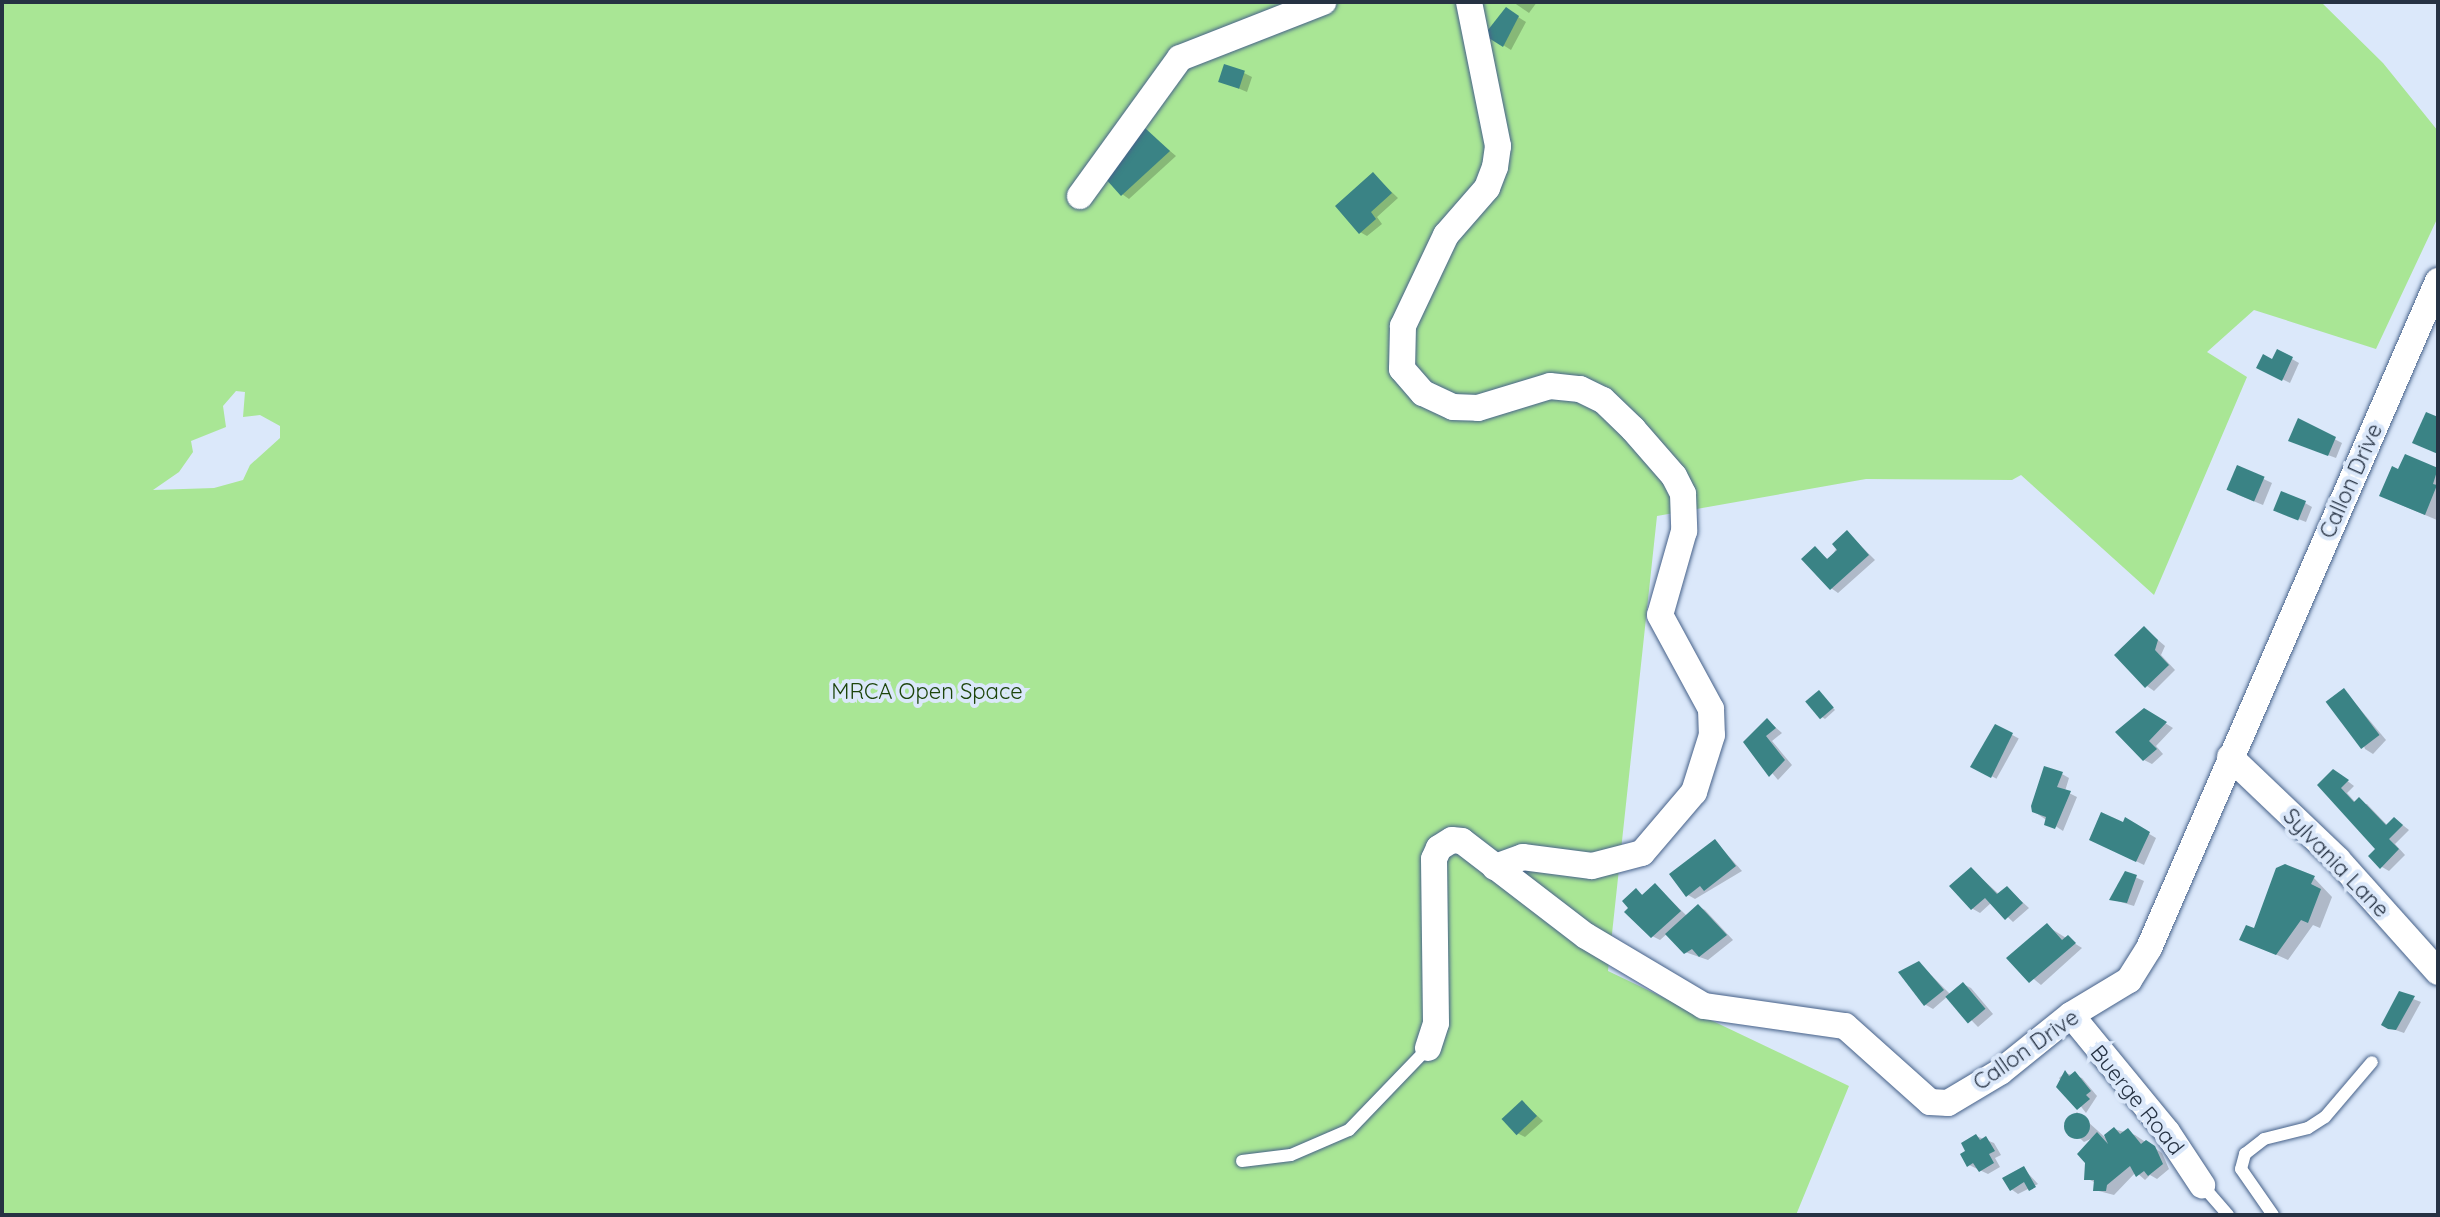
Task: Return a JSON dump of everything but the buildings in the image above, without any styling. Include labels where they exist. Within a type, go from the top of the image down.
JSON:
[{"type":"street","points":[[1080,196],[1180,58],[1323,2]]},
{"type":"street","points":[[1469,2],[1476,20],[1482,86],[1498,146],[1495,167],[1487,188],[1446,235],[1403,326],[1402,369],[1423,393],[1453,407],[1478,408],[1550,386],[1580,389],[1603,400],[1674,476],[1683,494],[1684,531],[1660,615],[1711,709],[1712,735],[1694,792],[1642,853],[1592,866],[1523,857],[1495,867]]},
{"type":"street","name":"Callon Drive","points":[[1428,1048],[1436,1023],[1434,859],[1439,848],[1462,841],[1586,936],[1704,1006],[1845,1026],[1930,1102],[1948,1103],[2000,1072],[2071,1015],[2129,980],[2149,948],[2438,281]]},
{"type":"street","name":"Sylvania Lane","points":[[2230,757],[2338,860],[2438,972]]},
{"type":"street","name":"Buerge Road","points":[[2071,1015],[2167,1132],[2202,1185]]},
{"type":"lane","points":[[1242,1161],[1291,1155],[1349,1130],[1428,1048]]},
{"type":"lane","points":[[2273,1215],[2241,1169],[2245,1154],[2264,1139],[2308,1128],[2325,1117],[2372,1062]]},
{"type":"lane","points":[[2202,1185],[2228,1215]]},
{"type":"green space","name":"MRCA Open Space","points":[[2,2],[2321,2],[2383,63],[2438,131],[2438,217],[2376,349],[2254,310],[2207,352],[2247,377],[2154,595],[2021,475],[2012,480],[1866,479],[1657,516],[1608,971],[1849,1086],[1796,1215],[2,1215]],"holes":[[[236,391],[245,392],[243,417],[260,415],[280,426],[280,438],[250,465],[243,480],[214,488],[153,490],[179,472],[193,452],[191,441],[226,427],[223,406]]]}]
